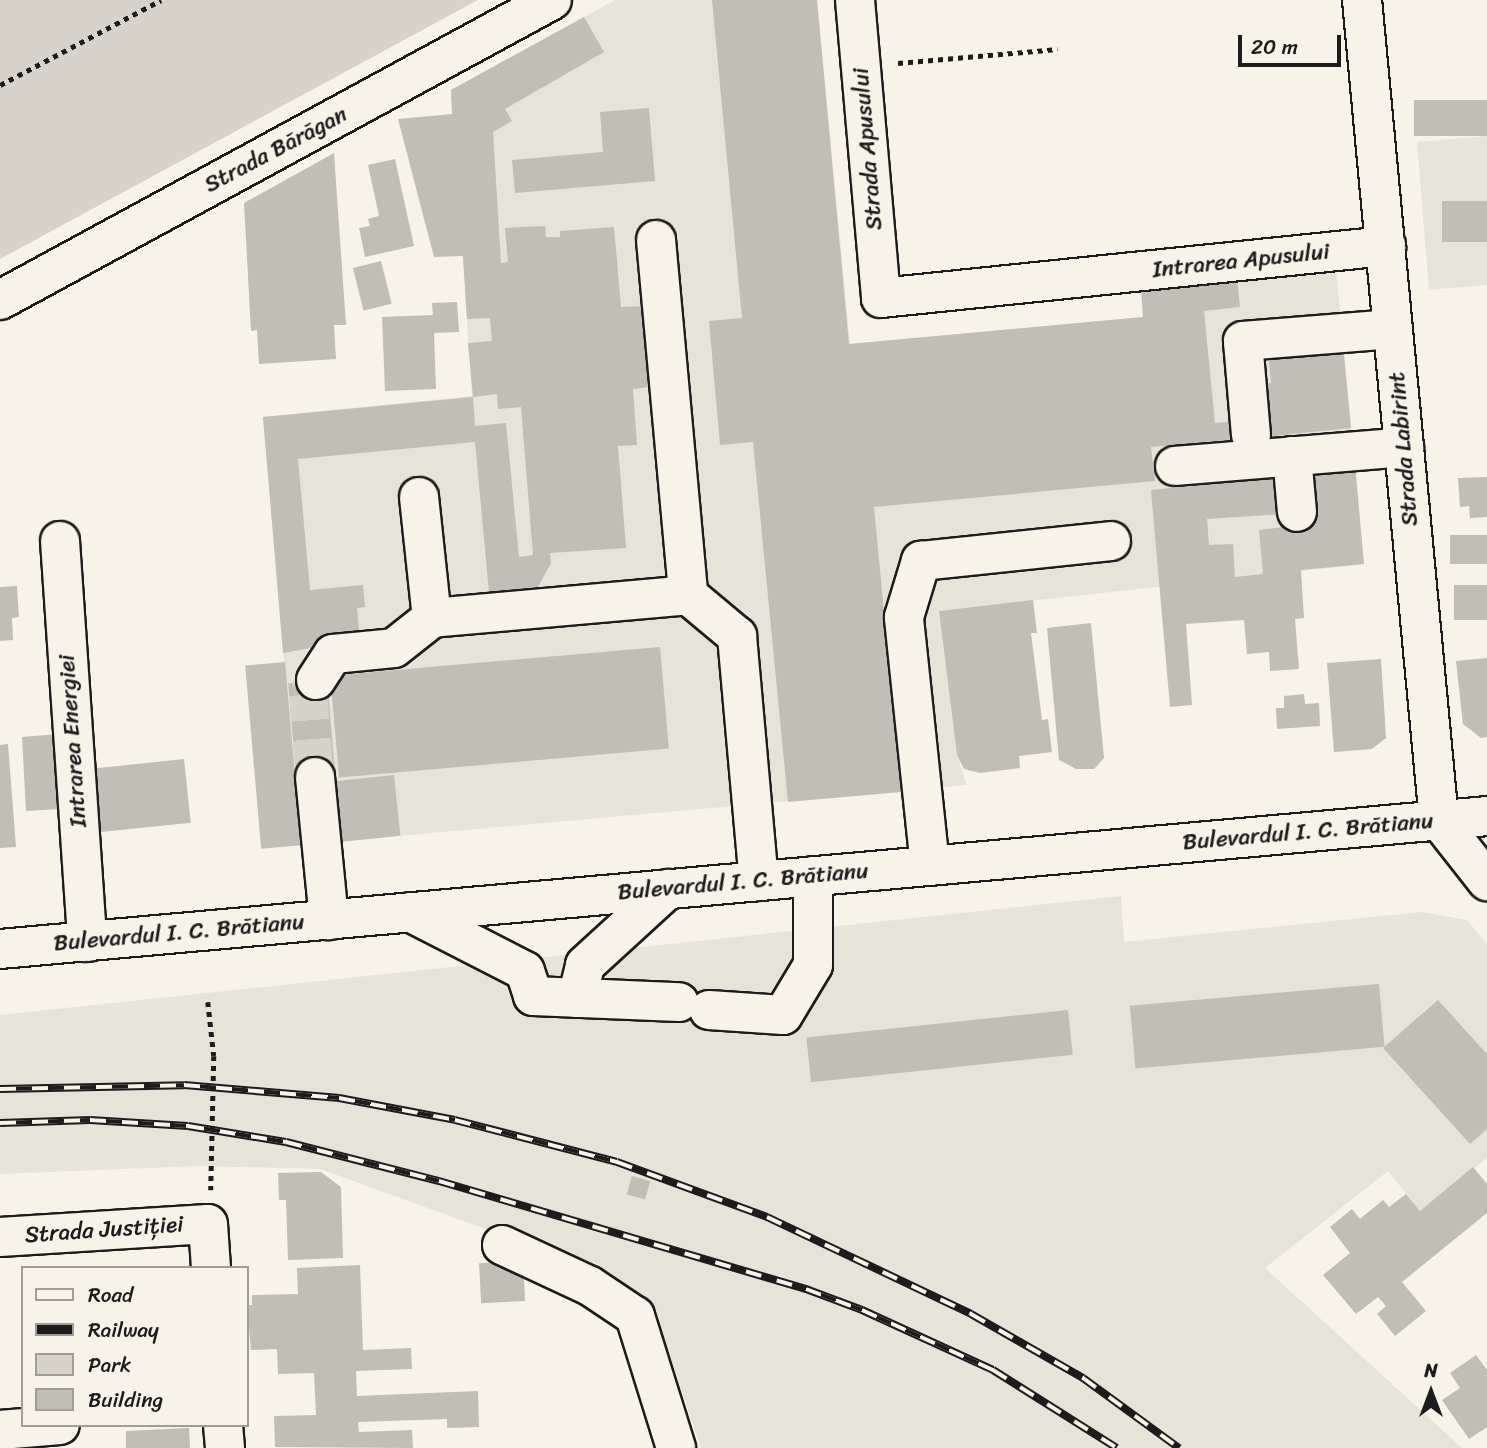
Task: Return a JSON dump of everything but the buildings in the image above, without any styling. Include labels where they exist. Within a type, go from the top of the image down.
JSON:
[{"type":"street","name":"Strada Bărăgan","points":[[0,300],[552,0]]},
{"type":"street","name":"Strada Apusului","points":[[855,0],[881,298]]},
{"type":"street","name":"Strada Labirint","points":[[1363,0],[1439,820]]},
{"type":"street","points":[[656,240],[688,595],[737,636],[759,881]]},
{"type":"street","name":"Intrarea Apusului","points":[[881,298],[1385,246]]},
{"type":"street","points":[[1251,435],[1243,341],[1393,329]]},
{"type":"street","points":[[1175,466],[1404,447]]},
{"type":"street","points":[[1292,456],[1297,512]]},
{"type":"street","points":[[419,497],[432,618]]},
{"type":"street","name":"Intrarea Energiei","points":[[60,541],[86,942]]},
{"type":"street","points":[[930,866],[904,617],[921,561],[1111,541]]},
{"type":"street","points":[[316,680],[333,654],[394,648],[432,618],[688,595]]},
{"type":"street","points":[[315,778],[329,920]]},
{"type":"street","name":"Bulevardul I. C. Brătianu","points":[[0,949],[1487,816]]},
{"type":"street","points":[[1439,820],[1487,881]]},
{"type":"street","points":[[410,912],[525,971],[533,996],[694,1006],[783,1015],[813,965],[813,876]]},
{"type":"street","points":[[577,998],[585,965],[668,889]]},
{"type":"street","points":[[208,1224],[211,1266]]},
{"type":"street","name":"Strada Justiției","points":[[0,1237],[208,1224]]},
{"type":"street","points":[[502,1245],[590,1286],[635,1315],[676,1448]]},
{"type":"street","points":[[0,1430],[36,1427]]},
{"type":"street","points":[[223,1427],[225,1448]]},
{"type":"path","points":[[0,85],[161,0]]},
{"type":"path","points":[[861,67],[1057,49]]},
{"type":"path","points":[[208,1002],[214,1056],[214,1153],[208,1224]]},
{"type":"shaded area","points":[[615,0],[817,0],[850,344],[1143,317],[1141,288],[1336,269],[1364,564],[939,611],[957,755],[967,785],[300,845],[263,417],[472,396],[451,90]]},
{"type":"shaded area","points":[[1487,136],[1487,285],[1429,290],[1417,142]]},
{"type":"shaded area","points":[[1121,896],[1124,942],[1422,912],[1467,920],[1487,944],[1487,1158],[1420,1211],[1388,1171],[1265,1268],[1462,1448],[701,1448],[652,1302],[497,1233],[320,1169],[200,1166],[0,1174],[0,1015]]},
{"type":"green space","points":[[0,0],[478,0],[0,259]]},
{"type":"tunnel","points":[[315,777],[308,694],[316,680]]},
{"type":"railway","points":[[0,1089],[184,1085],[339,1098],[455,1120],[617,1162],[767,1217],[971,1314],[1083,1378],[1179,1448]]},
{"type":"railway","points":[[0,1123],[90,1120],[188,1126],[286,1142],[439,1181],[806,1289],[862,1310],[993,1370],[1117,1448]]}]
